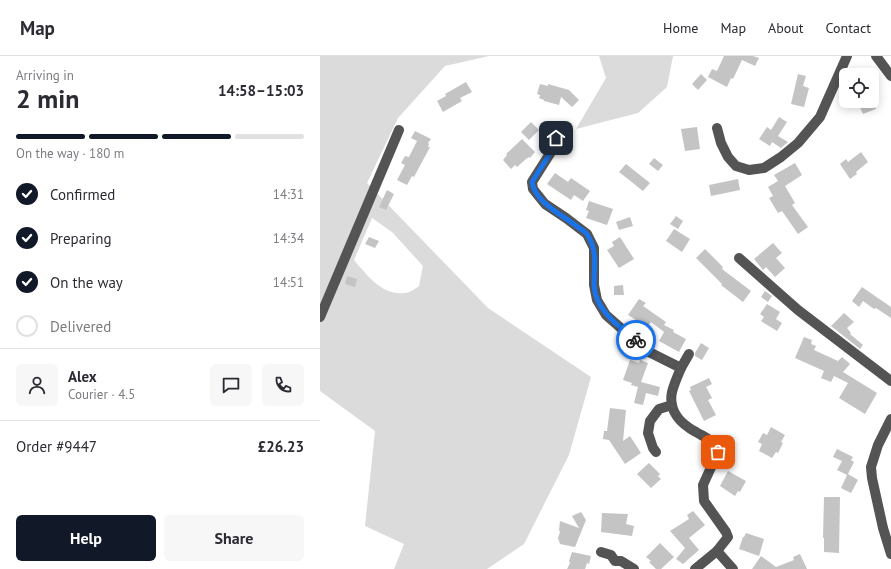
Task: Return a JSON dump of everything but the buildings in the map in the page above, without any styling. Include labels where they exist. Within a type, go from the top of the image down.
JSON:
[{"type":"street","points":[[717,128],[721,143],[728,157],[736,166],[749,170],[764,168],[781,157],[798,142],[820,117],[847,56]]},
{"type":"street","points":[[876,56],[891,76]]},
{"type":"street","points":[[320,317],[399,130]]},
{"type":"street","points":[[556,138],[551,152],[528,183],[545,204],[587,234],[594,248],[594,285],[597,300],[606,315],[647,351],[681,368]]},
{"type":"street","points":[[739,258],[798,310],[891,381]]},
{"type":"street","points":[[690,354],[681,368],[672,393],[672,405],[676,415],[684,425],[714,442],[718,452],[703,485],[704,501],[726,532],[728,538],[717,551],[695,569]]},
{"type":"street","points":[[656,452],[653,448],[648,433],[650,421],[659,409],[672,405]]},
{"type":"street","points":[[891,419],[878,446],[871,467],[883,528],[891,554]]},
{"type":"street","points":[[717,551],[733,569]]},
{"type":"street","points":[[601,552],[610,555],[615,561],[621,561],[628,568]]},
{"type":"shaded area","points":[[320,56],[489,56],[445,66],[398,118],[367,183],[488,308],[591,377],[569,455],[524,544],[487,569],[394,569],[404,544],[365,526],[375,431],[320,391]],"holes":[[[372,218],[392,232],[423,266],[419,286],[407,293],[397,293],[382,288],[370,278],[354,260]]]},
{"type":"shaded area","points":[[599,56],[673,56],[667,87],[638,113],[576,129],[606,78]]},
{"type":"way so far","points":[[636,340],[647,351],[681,368],[672,393],[672,405],[676,415],[684,425],[714,442],[718,452]]},
{"type":"route","points":[[556,138],[551,152],[532,182],[533,189],[545,204],[587,234],[594,248],[594,285],[597,300],[606,315],[636,340]]}]
